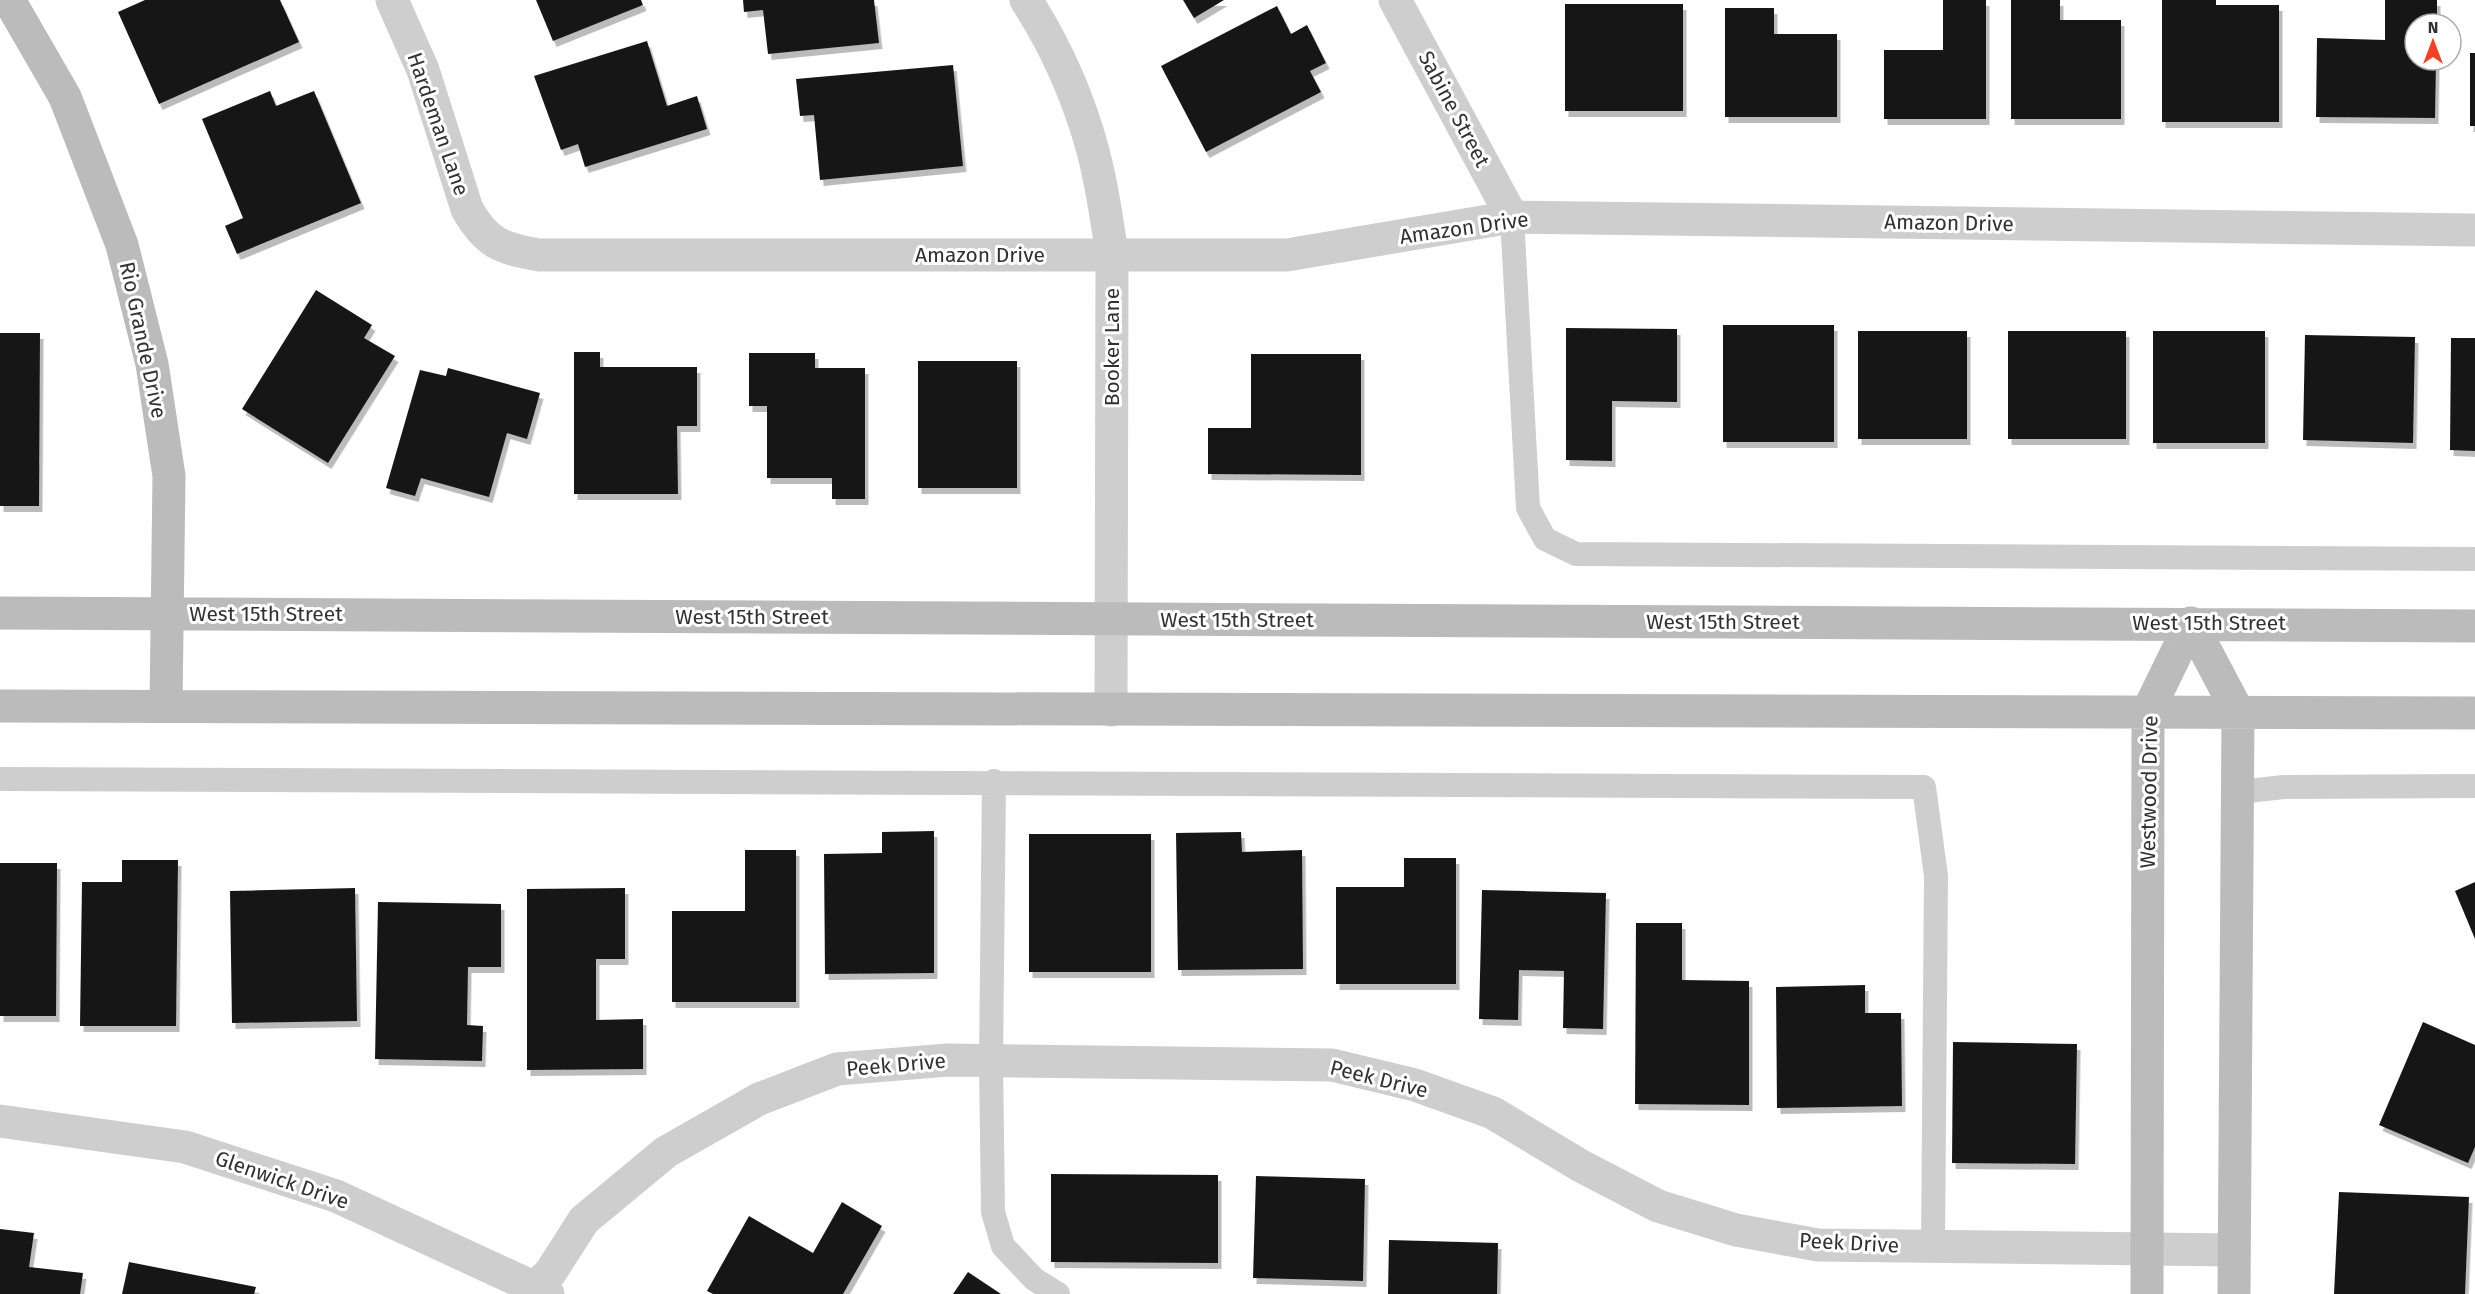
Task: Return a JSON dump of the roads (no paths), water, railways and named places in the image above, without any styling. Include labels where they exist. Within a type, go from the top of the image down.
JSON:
[{"type":"main road","name":"Rio Grande Drive","points":[[9,0],[65,97],[122,245],[152,364],[169,476],[166,706]]},
{"type":"main road","name":"West 15th Street","points":[[0,614],[2475,626]]},
{"type":"main road","points":[[2191,623],[2238,712],[2234,1294]]},
{"type":"main road","name":"Westwood Drive","points":[[2147,1294],[2148,711],[2191,623]]},
{"type":"main road","points":[[0,706],[2475,713]]},
{"type":"street","name":"Hardeman Lane","points":[[392,0],[423,70],[467,209],[478,228],[492,242]]},
{"type":"street","name":"Booker Lane","points":[[1026,0],[1051,44],[1083,120],[1102,188],[1112,255],[1111,710]]},
{"type":"street","name":"Sabine Street","points":[[1395,0],[1512,217]]},
{"type":"street","name":"Amazon Drive","points":[[492,242],[517,252],[539,255],[1287,255],[1512,217],[2475,230]]},
{"type":"street","name":"Peek Drive","points":[[541,1291],[584,1220],[666,1152],[759,1099],[837,1070],[948,1060],[1332,1065],[1415,1085],[1493,1113],[1581,1166],[1658,1206],[1736,1230],[1818,1245],[2234,1250]]},
{"type":"street","name":"Glenwick Drive","points":[[0,1121],[185,1147],[336,1196],[541,1291]]},
{"type":"lane","points":[[1512,217],[1528,508],[1545,539],[1576,554],[2475,558]]},
{"type":"lane","points":[[0,779],[1924,786],[1936,876],[1933,1246]]},
{"type":"lane","points":[[994,782],[991,1061],[993,1212],[1003,1246],[1034,1279],[1058,1294]]},
{"type":"lane","points":[[2238,792],[2284,786],[2475,786]]}]
